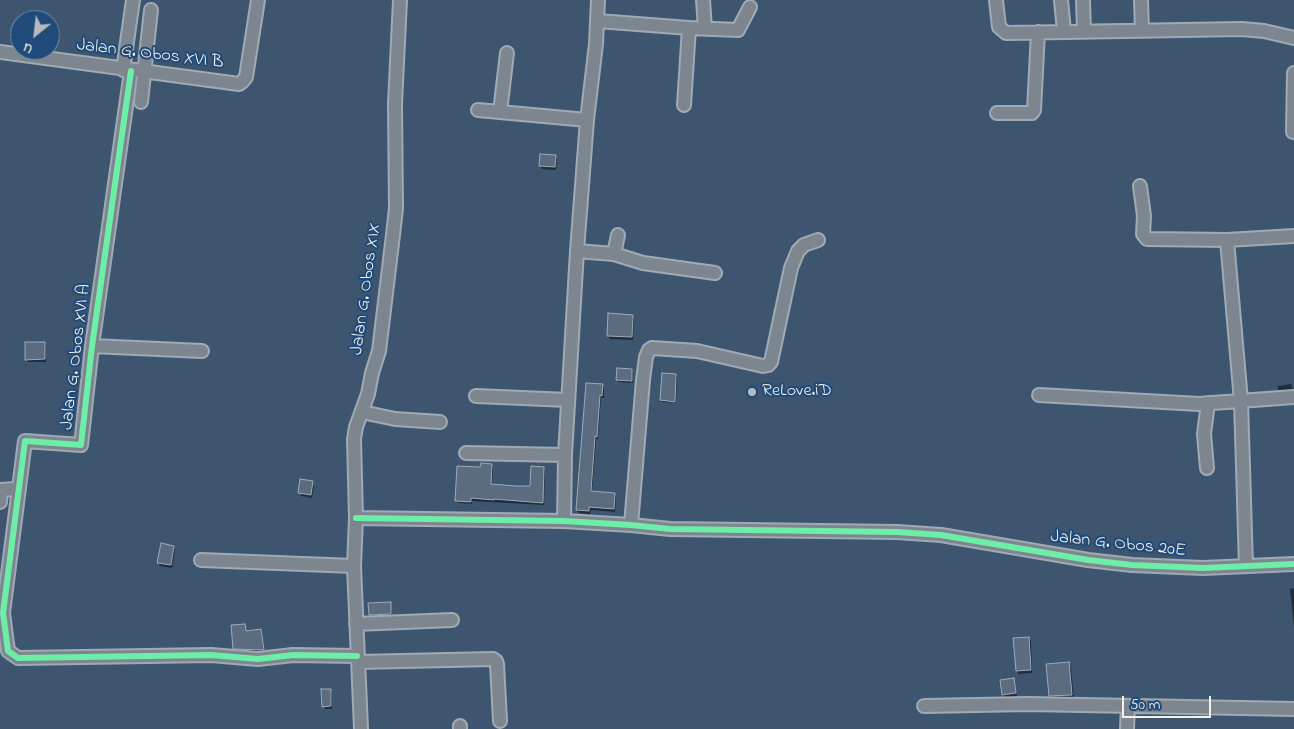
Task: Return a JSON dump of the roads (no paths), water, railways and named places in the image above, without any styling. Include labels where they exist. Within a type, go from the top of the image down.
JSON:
[{"type":"street","name":"Jalan G. Obos XVI A","points":[[1,614],[25,441],[81,446],[127,70],[133,0]]},
{"type":"street","name":"Jalan G. Obos XVI B","points":[[0,52],[239,84],[246,77],[258,0]]},
{"type":"street","name":"Jalan G. Obos XIX","points":[[361,729],[354,566],[356,518],[354,440],[356,427],[380,351],[394,235],[400,0]]},
{"type":"street","points":[[564,521],[565,455],[577,251],[587,120],[598,21],[598,0]]},
{"type":"street","points":[[703,0],[705,28]]},
{"type":"street","points":[[996,0],[1000,30],[1006,33],[1142,30],[1264,31],[1294,38]]},
{"type":"street","points":[[1061,0],[1064,31]]},
{"type":"street","points":[[1083,0],[1084,31]]},
{"type":"street","points":[[1141,0],[1142,30]]},
{"type":"street","points":[[598,21],[738,30],[750,7]]},
{"type":"street","points":[[141,102],[151,10]]},
{"type":"street","points":[[684,105],[690,28]]},
{"type":"street","points":[[997,114],[1032,113],[1034,110],[1038,32]]},
{"type":"street","points":[[500,112],[507,53]]},
{"type":"street","points":[[1293,132],[1294,73]]},
{"type":"street","points":[[478,110],[587,120]]},
{"type":"street","points":[[1140,186],[1144,216],[1143,234],[1147,239],[1227,240],[1294,236]]},
{"type":"street","points":[[614,254],[618,235]]},
{"type":"street","points":[[631,525],[643,380],[646,357],[649,350],[652,348],[697,351],[763,366],[768,365],[771,362],[791,268],[798,251],[804,245],[818,240]]},
{"type":"street","points":[[1227,240],[1241,401],[1246,566]]},
{"type":"street","points":[[577,251],[614,254],[643,262],[715,273]]},
{"type":"street","points":[[92,346],[202,351]]},
{"type":"street","points":[[1039,395],[1208,403],[1294,397]]},
{"type":"street","points":[[476,396],[568,400]]},
{"type":"street","points":[[1207,468],[1204,434],[1208,403]]},
{"type":"street","points":[[362,412],[395,419],[440,422]]},
{"type":"street","points":[[466,453],[565,455]]},
{"type":"street","points":[[0,502],[3,489],[14,489]]},
{"type":"street","name":"Jalan G. Obos 20E","points":[[356,518],[564,521],[670,529],[853,530],[941,535],[1088,560],[1132,565],[1203,568],[1294,564]]},
{"type":"street","points":[[201,560],[354,566]]},
{"type":"street","points":[[1,614],[8,651],[18,658],[191,655],[258,659],[293,655],[358,659],[493,659],[497,664],[500,721]]},
{"type":"street","points":[[356,624],[452,620]]},
{"type":"street","points":[[924,706],[1028,704],[1294,709]]},
{"type":"street","points":[[1127,729],[1128,706]]},
{"type":"place","name":"ReLove.iD","points":[[752,392]]}]
